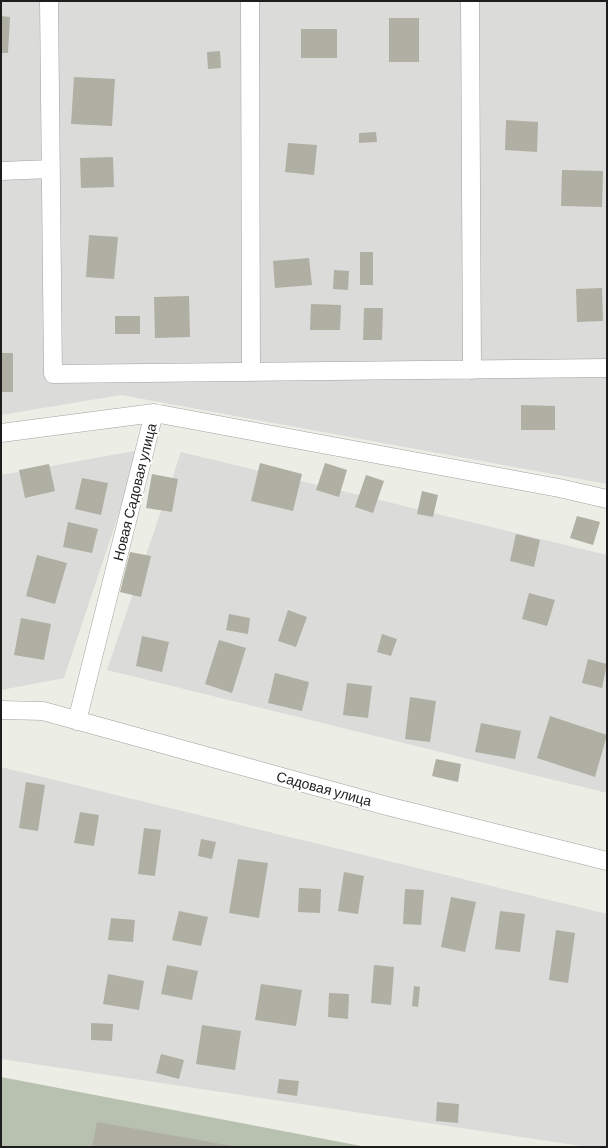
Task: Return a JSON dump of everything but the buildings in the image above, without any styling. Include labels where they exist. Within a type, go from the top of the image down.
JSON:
[{"type":"street","points":[[49,1],[53,374],[607,368]]},
{"type":"street","points":[[250,1],[251,372]]},
{"type":"street","points":[[470,1],[472,370]]},
{"type":"street","points":[[1,171],[51,169]]},
{"type":"street","points":[[154,413],[559,488],[607,499]]},
{"type":"street","name":"Новая Садовая улица","points":[[1,433],[154,413],[77,721]]},
{"type":"street","name":"Садовая улица","points":[[1,710],[43,712],[387,806],[607,861]]},
{"type":"shaded area","points":[[1,1],[607,1],[607,484],[121,395],[1,415]]},
{"type":"shaded area","points":[[140,450],[64,678],[1,690],[1,475]]},
{"type":"shaded area","points":[[181,452],[607,555],[607,793],[107,670]]},
{"type":"shaded area","points":[[1,767],[607,914],[607,1147],[588,1147],[1,1059]]},
{"type":"shaded area","points":[[1,1077],[361,1146],[361,1147],[1,1147]]}]
